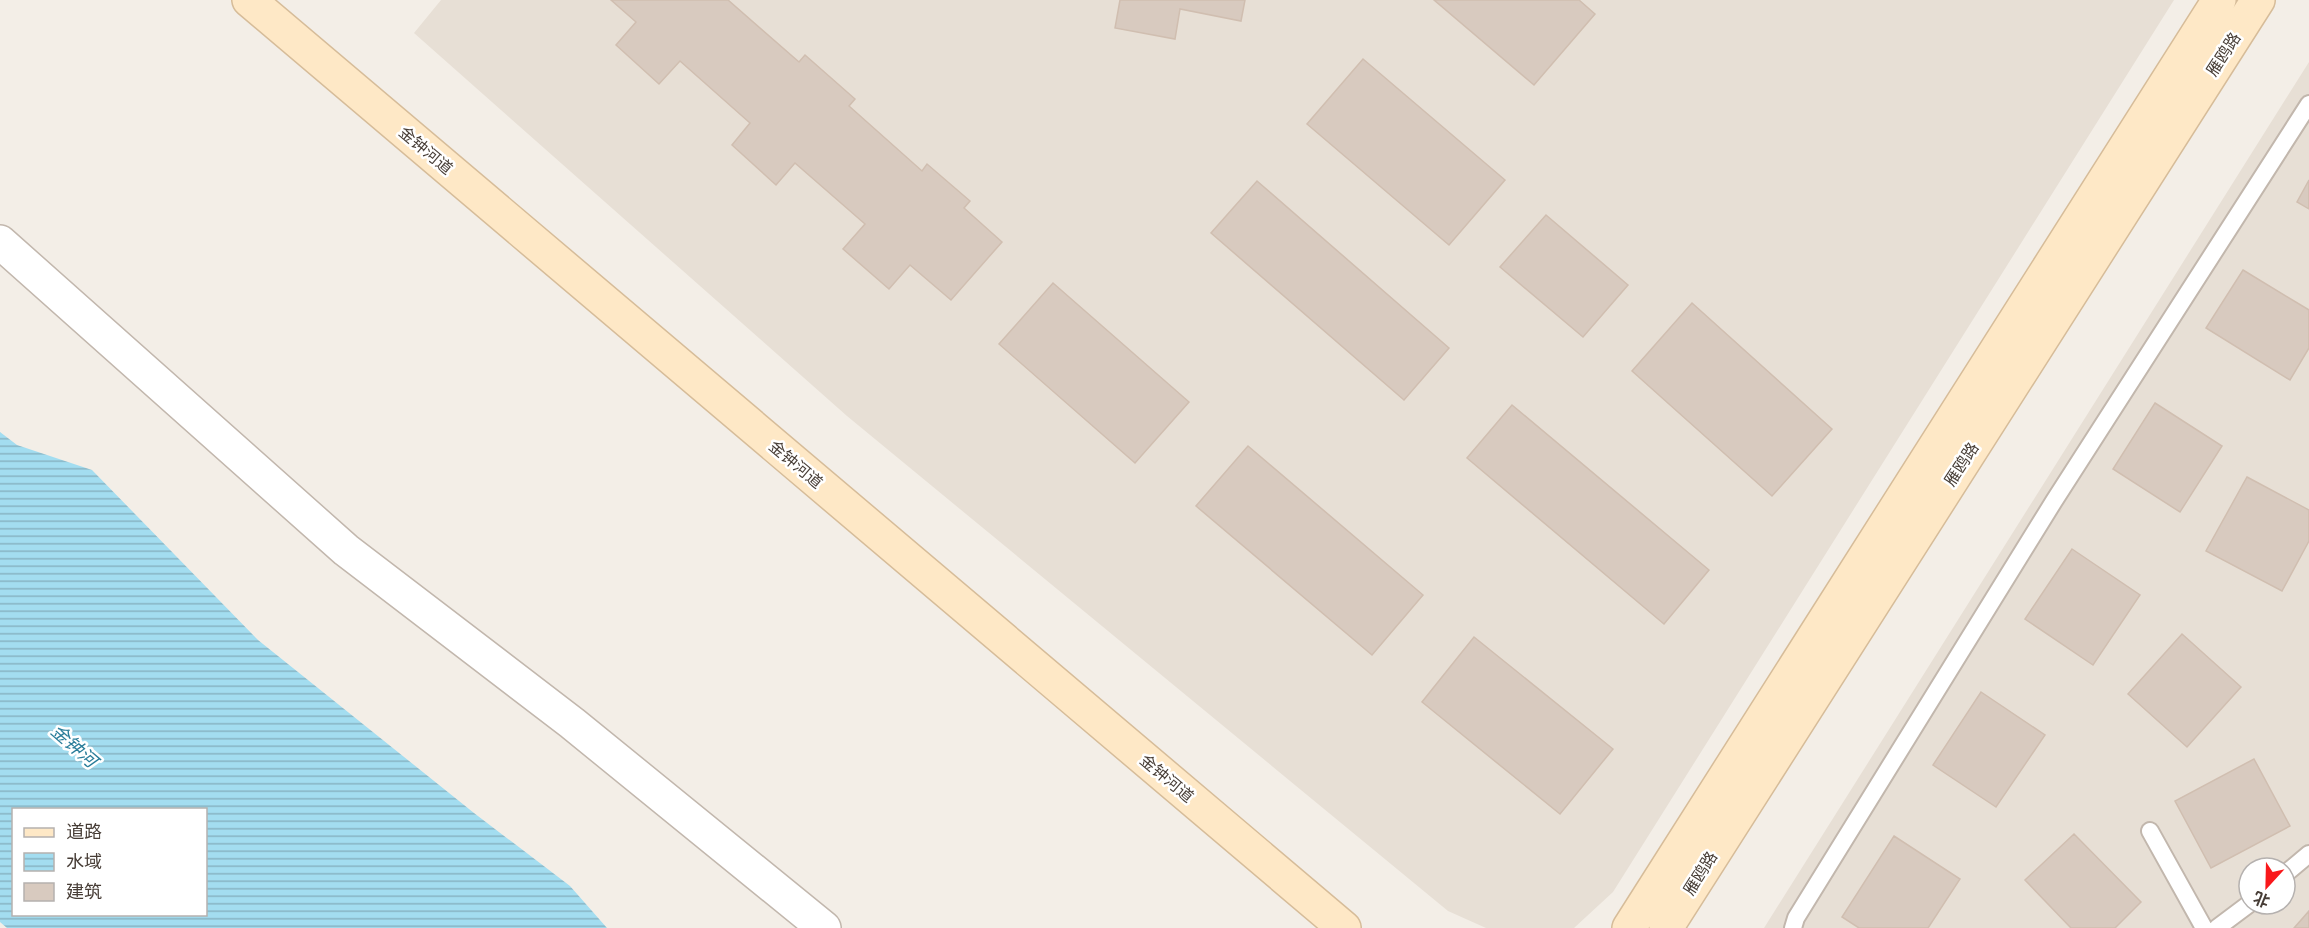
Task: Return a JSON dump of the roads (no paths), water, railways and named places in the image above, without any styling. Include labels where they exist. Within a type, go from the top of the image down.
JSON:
[{"type":"street","name":"金钟河道","points":[[249,0],[1344,928]]},
{"type":"street","name":"雁鸥路","points":[[1629,928],[2219,0]]},
{"type":"street","name":"雁鸥路","points":[[1666,928],[2258,0]]},
{"type":"street","points":[[0,242],[346,550],[572,723],[824,928]]},
{"type":"lane","points":[[1793,928],[1796,918],[2054,501],[2309,104]]},
{"type":"lane","points":[[2150,831],[2204,928]]},
{"type":"lane","points":[[2297,864],[2309,854]]},
{"type":"lane","points":[[2217,928],[2237,913]]},
{"type":"water","name":"金钟河","points":[[0,432],[17,445],[92,470],[258,640],[474,813],[570,886],[607,928],[7,928],[0,922]]}]
